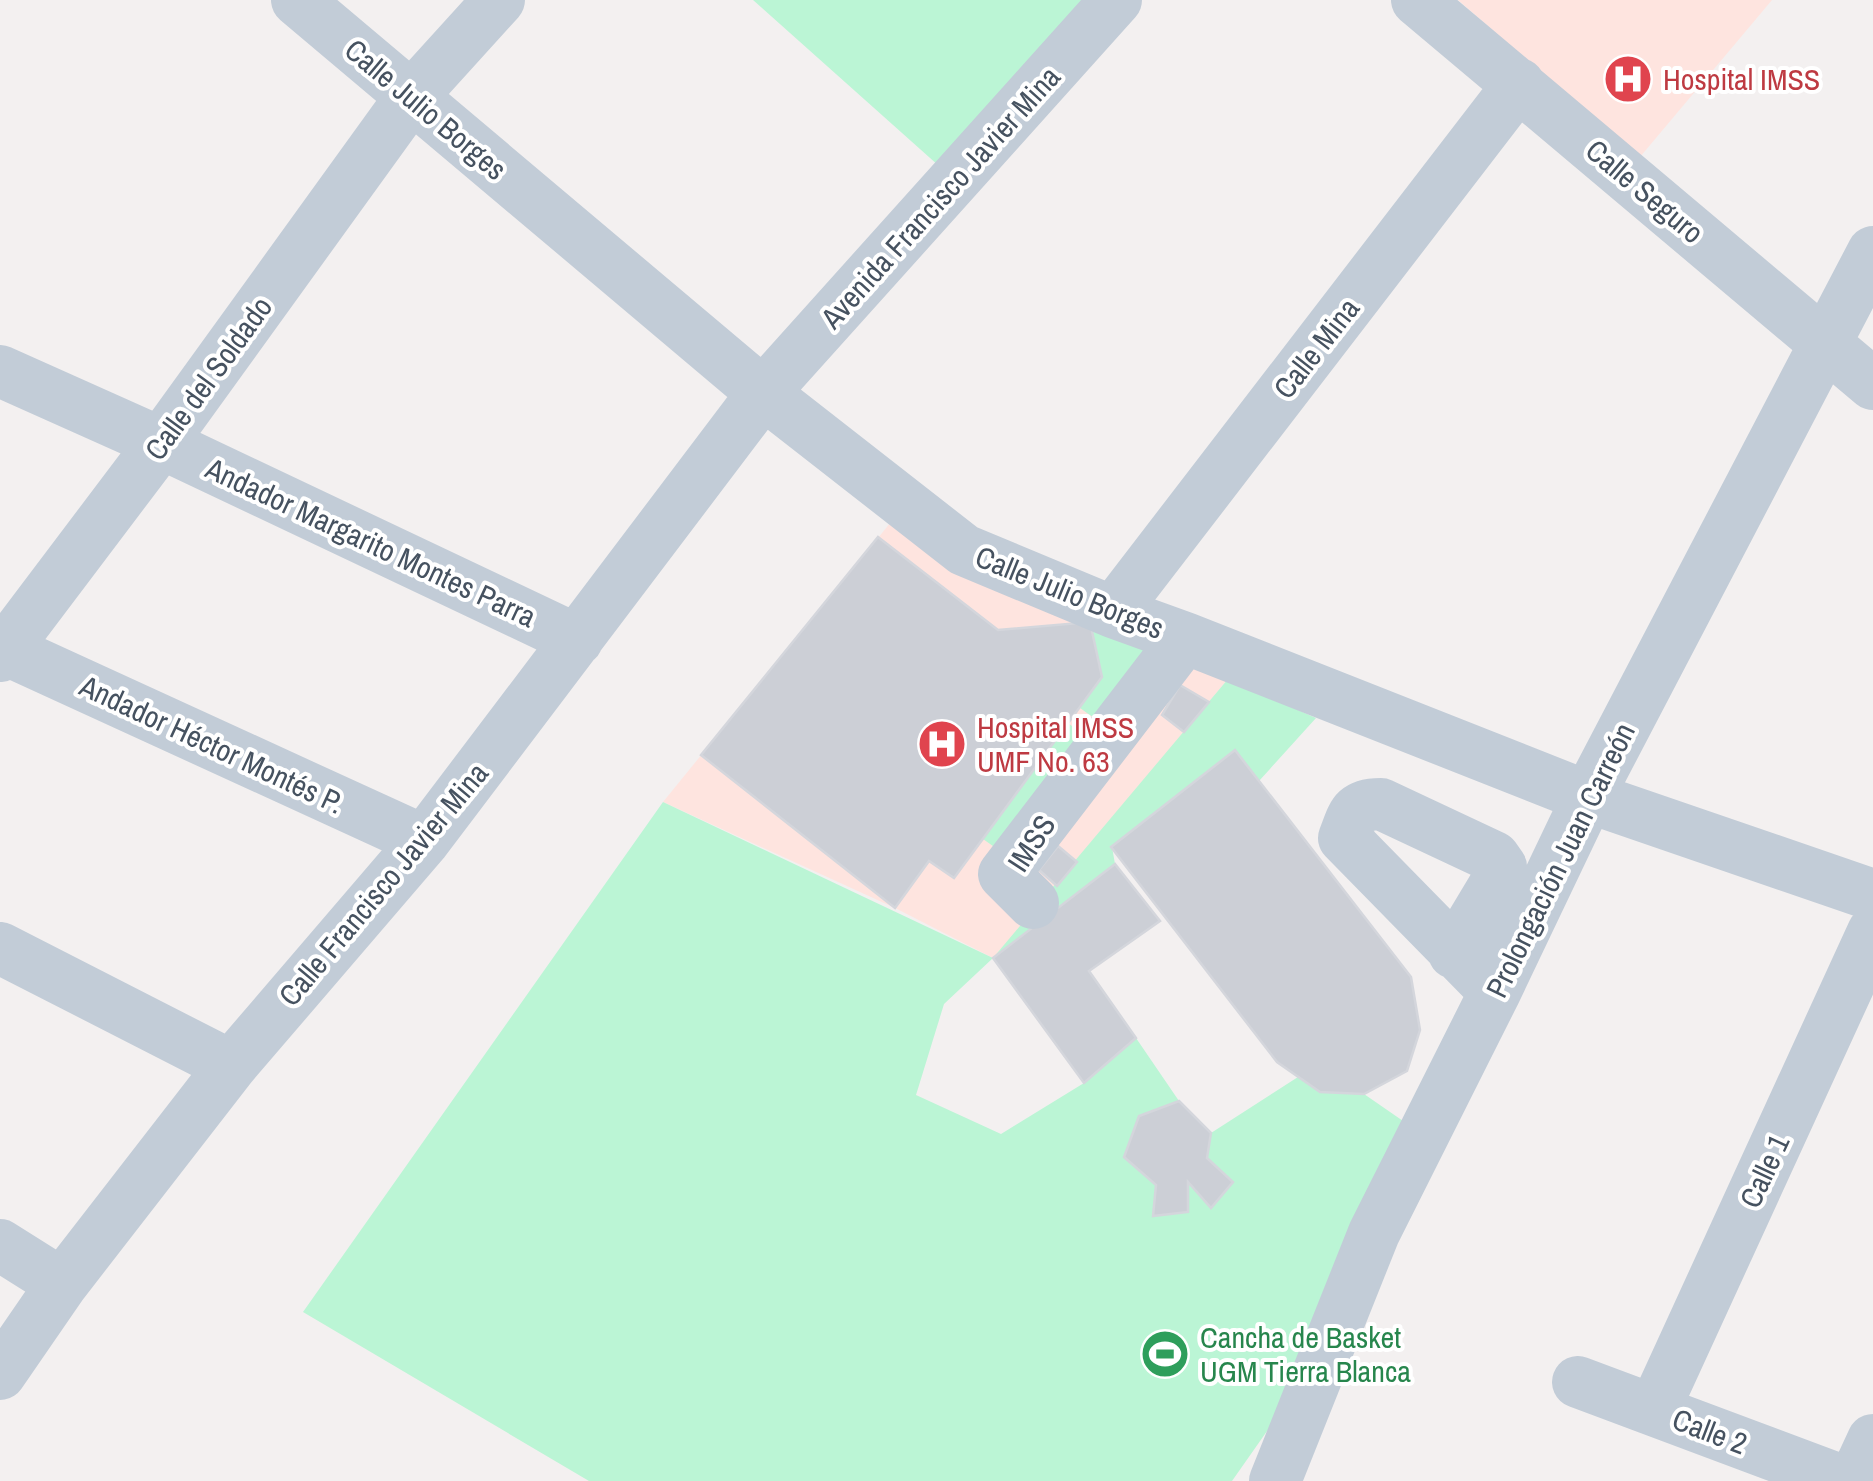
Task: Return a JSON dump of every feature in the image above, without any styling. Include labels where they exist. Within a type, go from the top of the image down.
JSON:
[{"type":"street","name":"Calle Julio Borges","points":[[297,0],[763,392],[964,550],[1588,797],[1873,896]]},
{"type":"street","name":"Calle del Soldado","points":[[2,651],[161,442],[412,96],[499,0]]},
{"type":"street","name":"Avenida Francisco Javier Mina","points":[[763,392],[1116,0]]},
{"type":"street","name":"Calle Seguro","points":[[1417,0],[1873,384]]},
{"type":"street","name":"Calle Mina","points":[[1113,612],[1520,84]]},
{"type":"street","name":"Prolongación Juan Carreón","points":[[1275,1481],[1374,1233],[1588,797],[1873,252]]},
{"type":"street","name":"Andador Margarito Montes Parra","points":[[0,371],[161,442],[576,640]]},
{"type":"street","name":"Calle Francisco Javier Mina","points":[[0,1374],[62,1284],[230,1066],[424,841],[763,392]]},
{"type":"street","name":"IMSS","points":[[1033,902],[1004,874],[1185,638]]},
{"type":"street","name":"Andador Héctor Montés P.","points":[[2,651],[424,841]]},
{"type":"street","name":"Calle 1","points":[[1654,1410],[1873,932]]},
{"type":"street","points":[[0,948],[230,1066]]},
{"type":"street","points":[[1454,953],[1495,992]]},
{"type":"street","points":[[0,1245],[62,1284]]},
{"type":"street","name":"Calle 2","points":[[1578,1382],[1842,1481]]},
{"type":"street","points":[[1854,1481],[1873,1440]]},
{"type":"shaded area","name":"Hospital IMSS","points":[[1458,0],[1772,0],[1640,157]]},
{"type":"shaded area","name":"Hospital IMSS UMF No. 63","points":[[891,522],[1228,679],[1033,916],[993,958],[895,908],[663,802]]},
{"type":"green space","points":[[753,0],[1088,0],[939,166]]},
{"type":"green space","points":[[1090,622],[1157,649],[1101,723],[1080,708],[1102,677]]},
{"type":"green space","points":[[1228,679],[1316,718],[1259,781],[1234,750],[1112,847],[1115,864],[993,958]]},
{"type":"green space","points":[[1068,723],[1088,738],[1000,851],[983,839]]},
{"type":"green space","points":[[663,802],[993,958],[944,1004],[916,1095],[1001,1134],[1084,1083],[1136,1038],[1179,1101],[1139,1116],[1125,1157],[1156,1185],[1154,1216],[1188,1212],[1188,1182],[1212,1207],[1233,1182],[1207,1158],[1211,1133],[1298,1077],[1320,1092],[1364,1094],[1419,1132],[1284,1407],[1232,1481],[589,1481],[303,1312]]},
{"type":"building","name":"Hospital IMSS UMF No. 63","points":[[878,537],[998,630],[1090,622],[1102,677],[954,878],[929,861],[895,908],[701,755]]},
{"type":"building","points":[[1180,685],[1209,702],[1184,732],[1162,715]]},
{"type":"building","points":[[1235,750],[1411,977],[1420,1030],[1407,1071],[1364,1094],[1320,1092],[1277,1062],[1111,847]]},
{"type":"building","points":[[1058,846],[1077,862],[1057,886],[1039,870]]},
{"type":"building","points":[[1115,864],[1160,921],[1089,971],[1136,1038],[1084,1083],[993,958]]},
{"type":"building","points":[[1179,1101],[1211,1133],[1207,1158],[1233,1182],[1211,1208],[1188,1182],[1188,1212],[1153,1216],[1156,1185],[1124,1157],[1139,1116]]},
{"type":"place","name":"Hospital IMSS","points":[[1628,79]]},
{"type":"place","name":"Hospital IMSS UMF No. 63","points":[[942,744]]},
{"type":"place","name":"Cancha de Basket UGM Tierra Blanca","points":[[1165,1354]]}]
